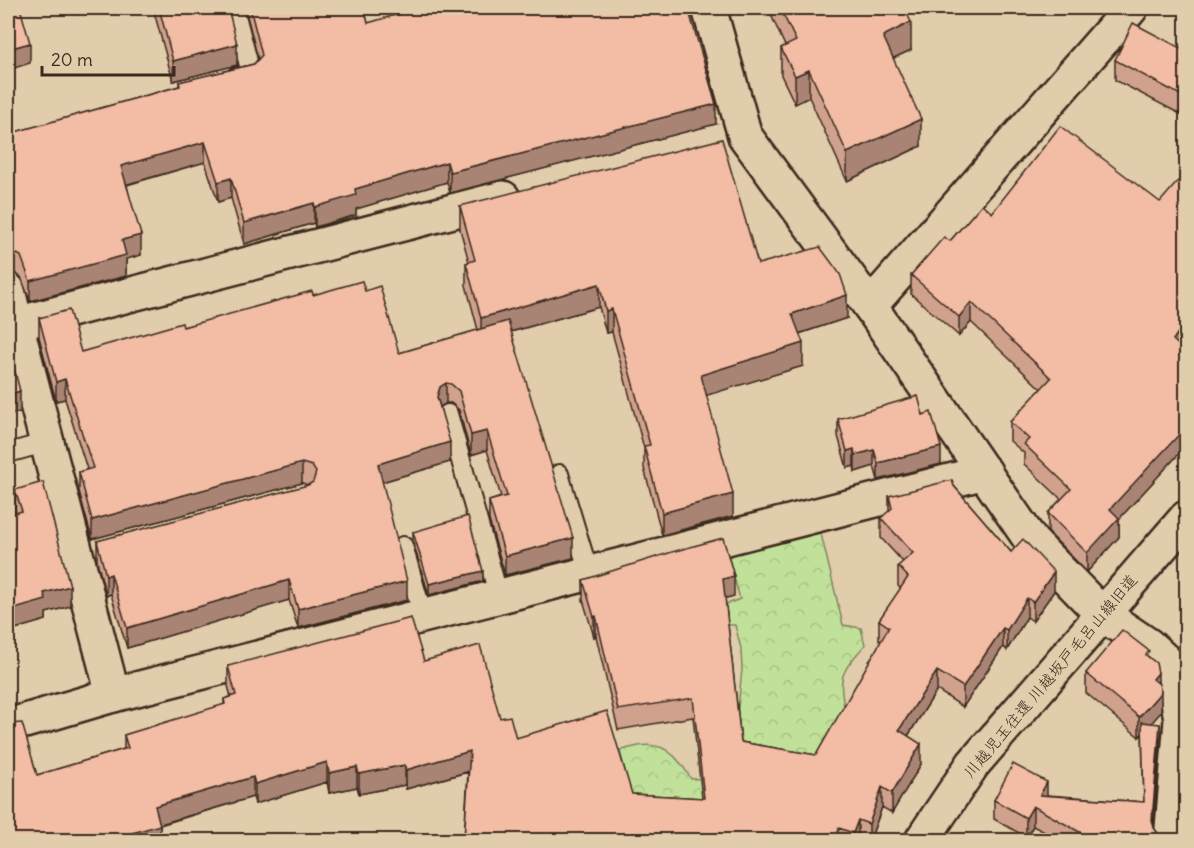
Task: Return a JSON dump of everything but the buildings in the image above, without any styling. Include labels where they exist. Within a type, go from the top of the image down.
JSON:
[{"type":"street","points":[[709,8],[733,139],[870,306],[1032,543],[1102,614],[1148,645],[1173,668],[1183,713],[1171,840]]},
{"type":"street","points":[[870,306],[1131,8]]},
{"type":"street","points":[[12,325],[537,190]]},
{"type":"street","points":[[8,290],[12,325],[83,554],[113,695]]},
{"type":"street","points":[[8,726],[113,695],[985,472]]},
{"type":"street","name":"川越児玉往還 川越坂戸毛呂山線旧道","points":[[922,840],[973,764],[1186,518]]},
{"type":"lane","points":[[216,82],[251,73],[234,8]]},
{"type":"lane","points":[[448,414],[499,597]]},
{"type":"lane","points":[[8,453],[48,442]]},
{"type":"lane","points":[[559,474],[589,573]]},
{"type":"lane","points":[[403,546],[423,616]]},
{"type":"green space","points":[[812,519],[821,534],[843,625],[861,628],[865,645],[849,664],[842,678],[846,718],[816,763],[756,809],[580,796],[628,782],[620,751],[633,747],[653,745],[670,752],[691,779],[712,778],[733,753],[742,670],[741,648],[735,625],[721,625],[712,610],[740,599],[729,559],[728,545]]}]
